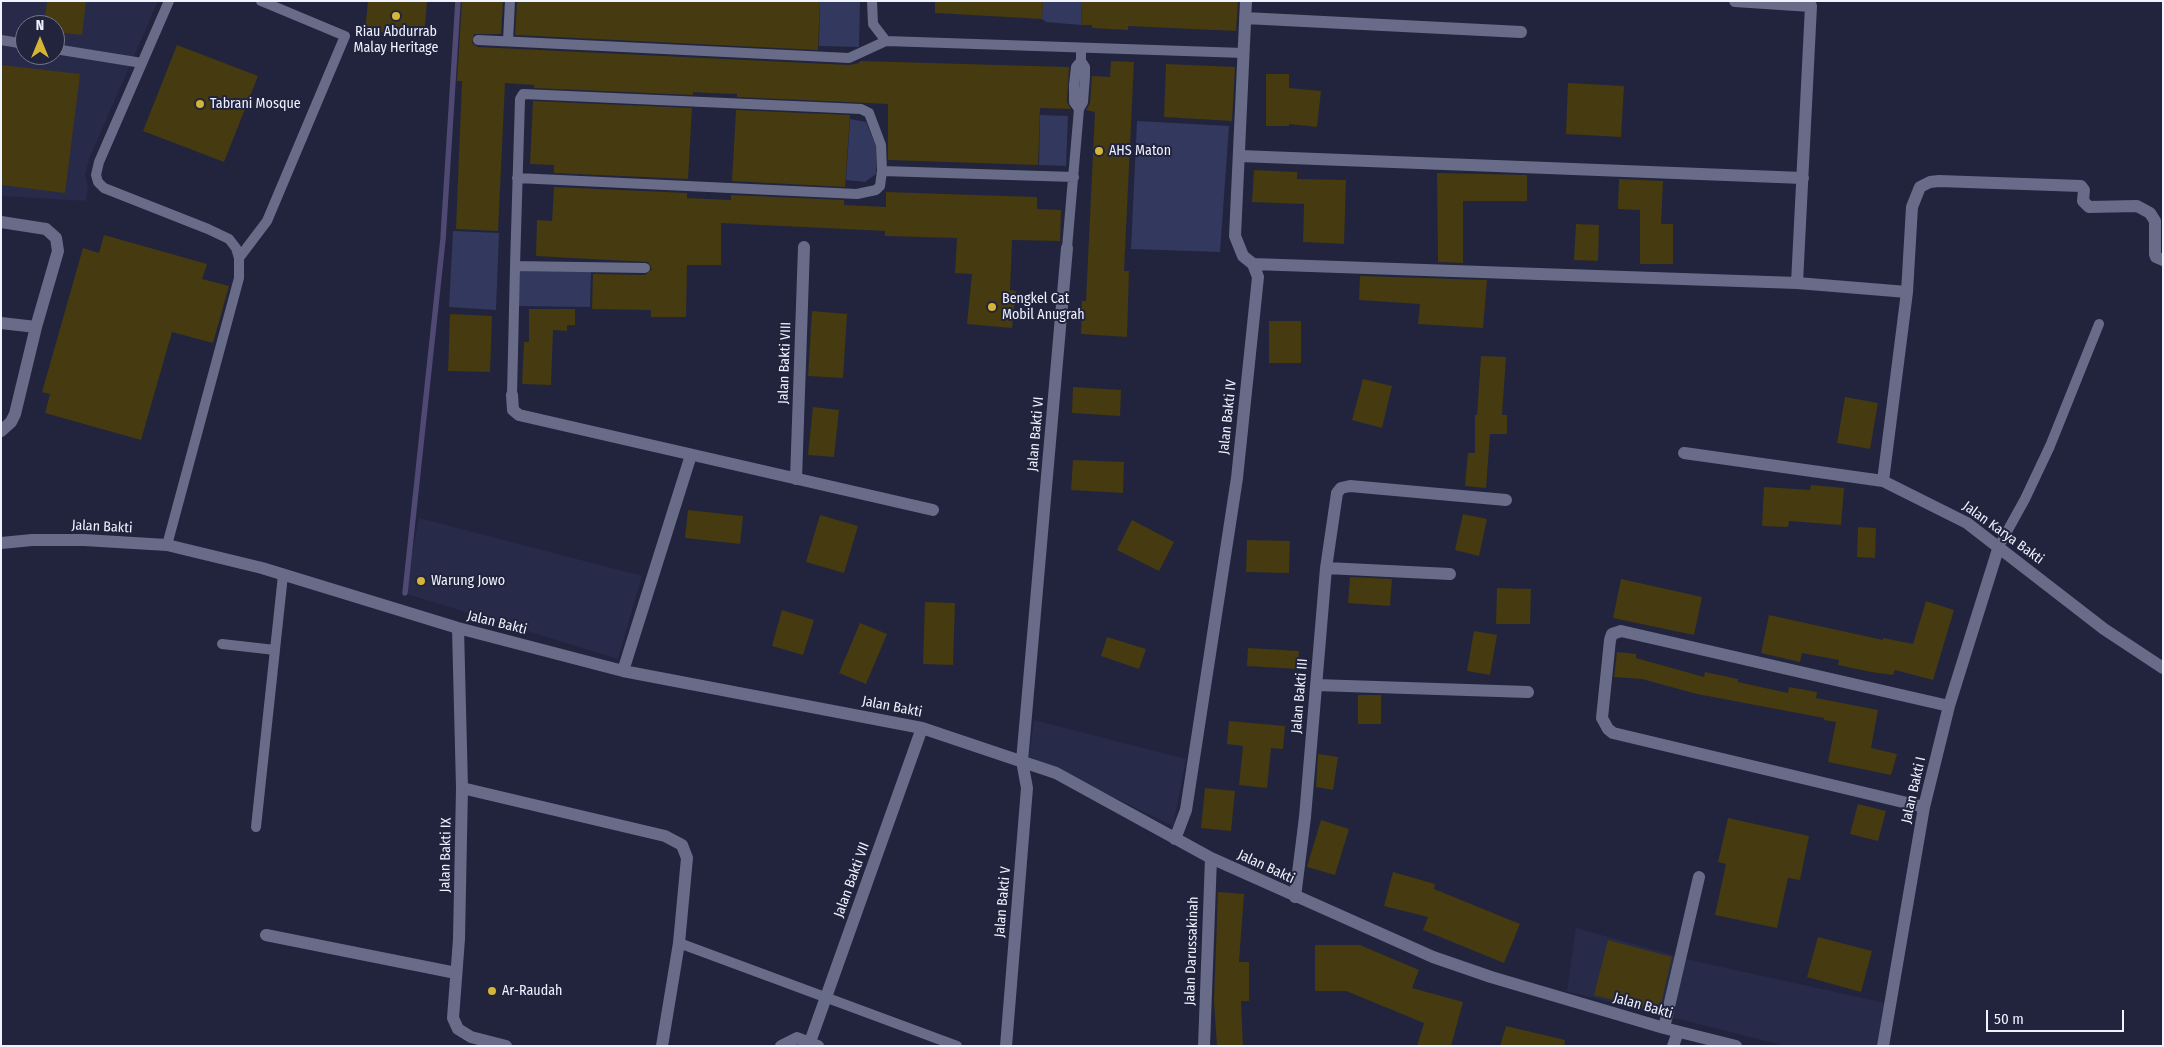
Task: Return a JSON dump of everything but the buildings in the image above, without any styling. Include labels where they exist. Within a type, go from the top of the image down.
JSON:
[{"type":"street","name":"Jalan Bakti IV","points":[[1175,839],[1186,810],[1237,478],[1258,277],[1253,264],[1243,256],[1235,236],[1246,1]]},
{"type":"street","points":[[1735,1],[1811,4],[1797,283]]},
{"type":"street","points":[[1245,18],[1521,32]]},
{"type":"street","points":[[1240,156],[1803,178]]},
{"type":"street","points":[[1883,482],[1907,292],[1912,206],[1920,187],[1930,182],[2081,186],[2084,188],[2083,201],[2089,206],[2137,206],[2150,213],[2155,221],[2155,254],[2156,257],[2163,260]]},
{"type":"street","points":[[1,222],[46,229],[51,232],[58,244],[14,414],[11,422],[1,431]]},
{"type":"street","name":"Jalan Bakti VIII","points":[[796,479],[804,247]]},
{"type":"street","name":"Jalan Bakti VI","points":[[1022,761],[1067,248]]},
{"type":"street","points":[[1253,264],[1797,283],[1907,292]]},
{"type":"street","points":[[1,323],[36,327]]},
{"type":"street","points":[[512,395],[513,410],[519,415],[933,510]]},
{"type":"street","name":"Jalan Karya Bakti","points":[[1684,453],[1883,482],[1949,512],[1999,546],[2104,629],[2163,668]]},
{"type":"street","points":[[623,671],[691,455]]},
{"type":"street","name":"Jalan Bakti III","points":[[1295,897],[1306,817],[1326,568],[1335,498],[1341,488],[1350,486],[1506,500]]},
{"type":"street","name":"Jalan Bakti","points":[[1,543],[32,540],[84,540],[167,546],[283,575],[458,628],[623,671],[922,728],[1056,774],[1211,858],[1433,957],[1491,977],[1664,1028],[1736,1046]]},
{"type":"street","name":"Jalan Bakti I","points":[[1883,1046],[1924,807],[1949,706],[1999,546]]},
{"type":"street","points":[[1326,568],[1450,574]]},
{"type":"street","name":"Jalan Bakti IX","points":[[458,628],[462,788],[460,939],[453,1018],[458,1029],[470,1037],[506,1046]]},
{"type":"street","points":[[1924,807],[1613,733],[1608,729],[1602,718],[1610,640],[1612,634],[1621,630],[1949,706]]},
{"type":"street","points":[[1316,685],[1528,692]]},
{"type":"street","name":"Jalan Bakti VII","points":[[814,1044],[826,998],[922,728]]},
{"type":"street","name":"Jalan Bakti V","points":[[1006,1046],[1027,788],[1022,761]]},
{"type":"street","points":[[462,788],[665,836],[679,842],[685,849],[687,858],[680,943],[662,1046]]},
{"type":"street","name":"Jalan Darussakinah","points":[[1204,1046],[1211,858]]},
{"type":"street","points":[[1664,1028],[1699,876]]},
{"type":"street","points":[[266,935],[456,974]]},
{"type":"street","points":[[1672,1046],[1678,1032]]},
{"type":"street","points":[[781,1046],[797,1038],[814,1044]]},
{"type":"lane","points":[[167,546],[238,278],[238,258],[236,248],[229,239],[104,188],[98,182],[96,174],[99,162],[170,1]]},
{"type":"lane","points":[[238,258],[267,220],[345,36],[262,1]]},
{"type":"lane","points":[[508,41],[510,1]]},
{"type":"lane","points":[[872,1],[873,24],[886,41]]},
{"type":"lane","points":[[1,40],[15,42]]},
{"type":"lane","points":[[478,40],[849,58],[886,41],[1244,53]]},
{"type":"lane","name":"Jalan Bakti VI","points":[[1067,248],[1079,109],[1074,102],[1074,85],[1076,67],[1081,60],[1082,48]]},
{"type":"lane","points":[[65,51],[142,63]]},
{"type":"lane","points":[[512,395],[520,99],[523,94],[861,109],[868,113],[881,145],[882,170],[880,186],[876,190],[856,194],[518,178]]},
{"type":"lane","points":[[882,170],[1074,177]]},
{"type":"lane","points":[[515,266],[645,268]]},
{"type":"lane","points":[[1999,546],[2025,499],[2050,446],[2099,324]]},
{"type":"lane","points":[[256,827],[283,575]]},
{"type":"lane","points":[[222,644],[275,650]]},
{"type":"lane","points":[[680,943],[957,1046]]},
{"type":"shaded area","points":[[1,1],[158,1],[89,159],[85,175],[88,187],[86,201],[1,196]]},
{"type":"shaded area","points":[[820,1],[860,1],[859,47],[819,46]]},
{"type":"shaded area","points":[[1043,1],[1082,1],[1081,25],[1046,22],[1042,19]]},
{"type":"shaded area","points":[[1040,115],[1068,116],[1066,166],[1039,165]]},
{"type":"shaded area","points":[[850,119],[866,122],[876,146],[876,174],[865,182],[846,180]]},
{"type":"shaded area","points":[[1137,121],[1229,126],[1220,252],[1131,249]]},
{"type":"shaded area","points":[[453,231],[499,233],[496,310],[449,307]]},
{"type":"shaded area","points":[[517,268],[591,269],[590,307],[516,306]]},
{"type":"shaded area","points":[[419,518],[642,576],[618,659],[407,594],[410,564]]},
{"type":"shaded area","points":[[1034,720],[1186,759],[1173,826],[1029,756]]},
{"type":"shaded area","points":[[1576,928],[1690,960],[1894,1005],[1877,1046],[1786,1046],[1567,991]]},
{"type":"waterway","points":[[405,593],[443,239],[458,1]]},
{"type":"place","name":"Riau Abdurrab Malay Heritage","points":[[396,16]]},
{"type":"place","name":"Tabrani Mosque","points":[[200,104]]},
{"type":"place","name":"AHS Maton","points":[[1099,151]]},
{"type":"place","name":"Bengkel Cat Mobil Anugrah","points":[[992,307]]},
{"type":"place","name":"Warung Jowo","points":[[421,581]]},
{"type":"place","name":"Ar-Raudah","points":[[492,991]]}]
